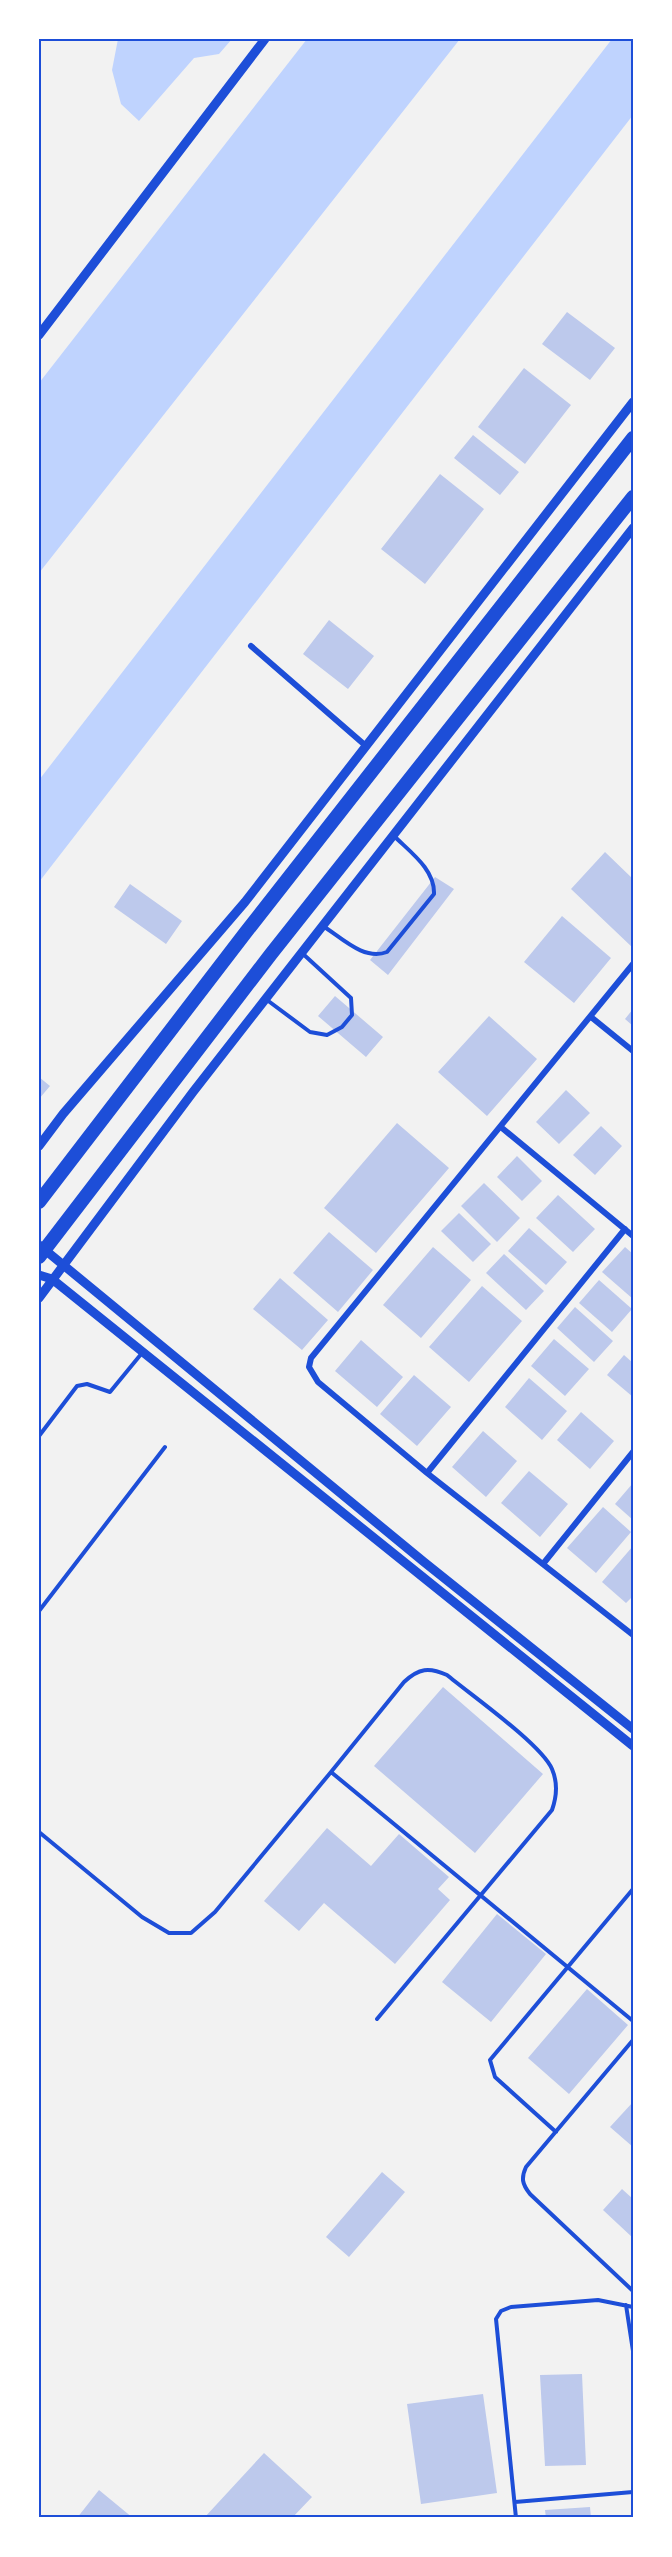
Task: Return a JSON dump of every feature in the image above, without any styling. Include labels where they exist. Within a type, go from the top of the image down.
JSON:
[{"type":"highway","points":[[39,1202],[246,932],[633,438]]},
{"type":"highway","points":[[39,1257],[271,954],[633,497]]},
{"type":"street","points":[[39,335],[266,39]]},
{"type":"street","points":[[39,1146],[63,1113],[245,902],[633,402]]},
{"type":"street","points":[[39,1298],[301,952],[633,528]]},
{"type":"street","points":[[251,646],[366,746]]},
{"type":"street","points":[[633,964],[502,1128],[311,1359],[309,1367],[318,1382],[427,1473],[633,1635]]},
{"type":"street","points":[[591,1017],[633,1050]]},
{"type":"street","points":[[502,1128],[633,1236]]},
{"type":"street","points":[[427,1473],[625,1229]]},
{"type":"street","points":[[39,1245],[62,1267],[633,1730]]},
{"type":"street","points":[[39,1275],[52,1279],[633,1746]]},
{"type":"street","points":[[543,1564],[633,1452]]},
{"type":"lane","points":[[322,926],[368,955],[380,955],[387,952],[434,894],[435,885],[427,869],[392,835]]},
{"type":"lane","points":[[265,999],[310,1032],[327,1035],[342,1027],[352,1015],[351,998],[301,952]]},
{"type":"lane","points":[[39,1436],[77,1386],[87,1384],[110,1392],[143,1352]]},
{"type":"lane","points":[[39,1611],[165,1447]]},
{"type":"lane","points":[[39,1832],[142,1917],[169,1933],[191,1933],[215,1912],[415,1671],[432,1669],[447,1675],[540,1751],[552,1768],[557,1786],[552,1810],[377,2019]]},
{"type":"lane","points":[[331,1772],[481,1893],[633,2021]]},
{"type":"lane","points":[[556,2132],[495,2077],[490,2060],[495,2050],[570,1967],[633,1889]]},
{"type":"lane","points":[[633,2040],[526,2167],[522,2176],[523,2184],[633,2291]]},
{"type":"lane","points":[[516,2518],[496,2319],[501,2311],[511,2307],[598,2300],[633,2307]]},
{"type":"lane","points":[[626,2305],[633,2351]]},
{"type":"lane","points":[[515,2502],[633,2492]]},
{"type":"water","points":[[118,39],[232,39],[219,54],[194,58],[139,121],[121,104],[112,70]]},
{"type":"water","points":[[307,39],[460,39],[39,573],[39,383]]},
{"type":"water","points":[[612,39],[633,39],[633,115],[39,882],[39,780]]},
{"type":"building","points":[[567,312],[615,348],[590,380],[542,344]]},
{"type":"building","points":[[524,368],[571,405],[525,464],[478,427]]},
{"type":"building","points":[[473,435],[519,472],[500,495],[454,458]]},
{"type":"building","points":[[440,474],[484,509],[425,584],[381,549]]},
{"type":"building","points":[[329,620],[374,656],[348,689],[303,654]]},
{"type":"building","points":[[605,852],[633,879],[633,948],[571,889]]},
{"type":"building","points":[[435,877],[454,889],[388,975],[370,960]]},
{"type":"building","points":[[130,884],[182,921],[166,944],[114,907]]},
{"type":"building","points":[[562,916],[611,958],[574,1003],[524,962]]},
{"type":"building","points":[[335,996],[383,1037],[366,1057],[318,1016]]},
{"type":"building","points":[[633,1009],[633,1026],[625,1019]]},
{"type":"building","points":[[489,1016],[537,1059],[487,1116],[438,1072]]},
{"type":"building","points":[[39,1077],[50,1086],[39,1099]]},
{"type":"building","points":[[566,1090],[590,1113],[559,1144],[536,1122]]},
{"type":"building","points":[[397,1123],[449,1168],[376,1253],[324,1208]]},
{"type":"building","points":[[601,1126],[622,1146],[595,1175],[573,1155]]},
{"type":"building","points":[[517,1156],[542,1181],[522,1201],[497,1177]]},
{"type":"building","points":[[484,1183],[520,1218],[497,1242],[461,1206]]},
{"type":"building","points":[[558,1195],[595,1229],[573,1252],[536,1218]]},
{"type":"building","points":[[459,1213],[491,1244],[473,1262],[441,1231]]},
{"type":"building","points":[[529,1228],[567,1262],[546,1285],[508,1251]]},
{"type":"building","points":[[329,1232],[373,1270],[338,1312],[293,1273]]},
{"type":"building","points":[[433,1247],[471,1280],[421,1338],[383,1305]]},
{"type":"building","points":[[625,1247],[633,1254],[633,1299],[602,1272]]},
{"type":"building","points":[[504,1254],[544,1291],[526,1310],[486,1273]]},
{"type":"building","points":[[280,1278],[328,1320],[302,1350],[253,1309]]},
{"type":"building","points":[[599,1280],[632,1309],[612,1332],[579,1303]]},
{"type":"building","points":[[482,1286],[522,1321],[469,1382],[429,1347]]},
{"type":"building","points":[[575,1307],[613,1341],[594,1362],[557,1328]]},
{"type":"building","points":[[554,1339],[589,1369],[565,1396],[531,1366]]},
{"type":"building","points":[[361,1340],[403,1377],[377,1407],[335,1371]]},
{"type":"building","points":[[624,1355],[633,1363],[633,1397],[607,1375]]},
{"type":"building","points":[[414,1375],[451,1407],[417,1446],[380,1414]]},
{"type":"building","points":[[529,1378],[567,1411],[542,1440],[505,1407]]},
{"type":"building","points":[[581,1412],[614,1441],[590,1469],[557,1440]]},
{"type":"building","points":[[483,1431],[517,1461],[486,1497],[452,1467]]},
{"type":"building","points":[[529,1471],[568,1504],[540,1537],[501,1503]]},
{"type":"building","points":[[633,1483],[633,1520],[615,1504]]},
{"type":"building","points":[[603,1507],[631,1532],[596,1573],[567,1548]]},
{"type":"building","points":[[633,1546],[633,1596],[626,1603],[602,1582]]},
{"type":"building","points":[[443,1687],[543,1774],[475,1853],[374,1766]]},
{"type":"building","points":[[327,1828],[371,1866],[399,1834],[449,1877],[438,1889],[450,1900],[395,1964],[324,1903],[299,1931],[264,1901]]},
{"type":"building","points":[[497,1914],[546,1954],[491,2022],[442,1982]]},
{"type":"building","points":[[587,1989],[628,2025],[569,2094],[528,2058]]},
{"type":"building","points":[[633,2102],[633,2147],[610,2127]]},
{"type":"building","points":[[382,2172],[405,2192],[349,2257],[326,2237]]},
{"type":"building","points":[[622,2189],[633,2199],[633,2238],[603,2210]]},
{"type":"building","points":[[582,2374],[586,2465],[545,2466],[540,2375]]},
{"type":"building","points":[[483,2394],[497,2493],[421,2504],[407,2404]]},
{"type":"building","points":[[264,2453],[312,2497],[292,2518],[204,2518]]},
{"type":"building","points":[[99,2490],[133,2518],[77,2518]]},
{"type":"building","points":[[590,2507],[591,2518],[546,2518],[545,2510]]}]
